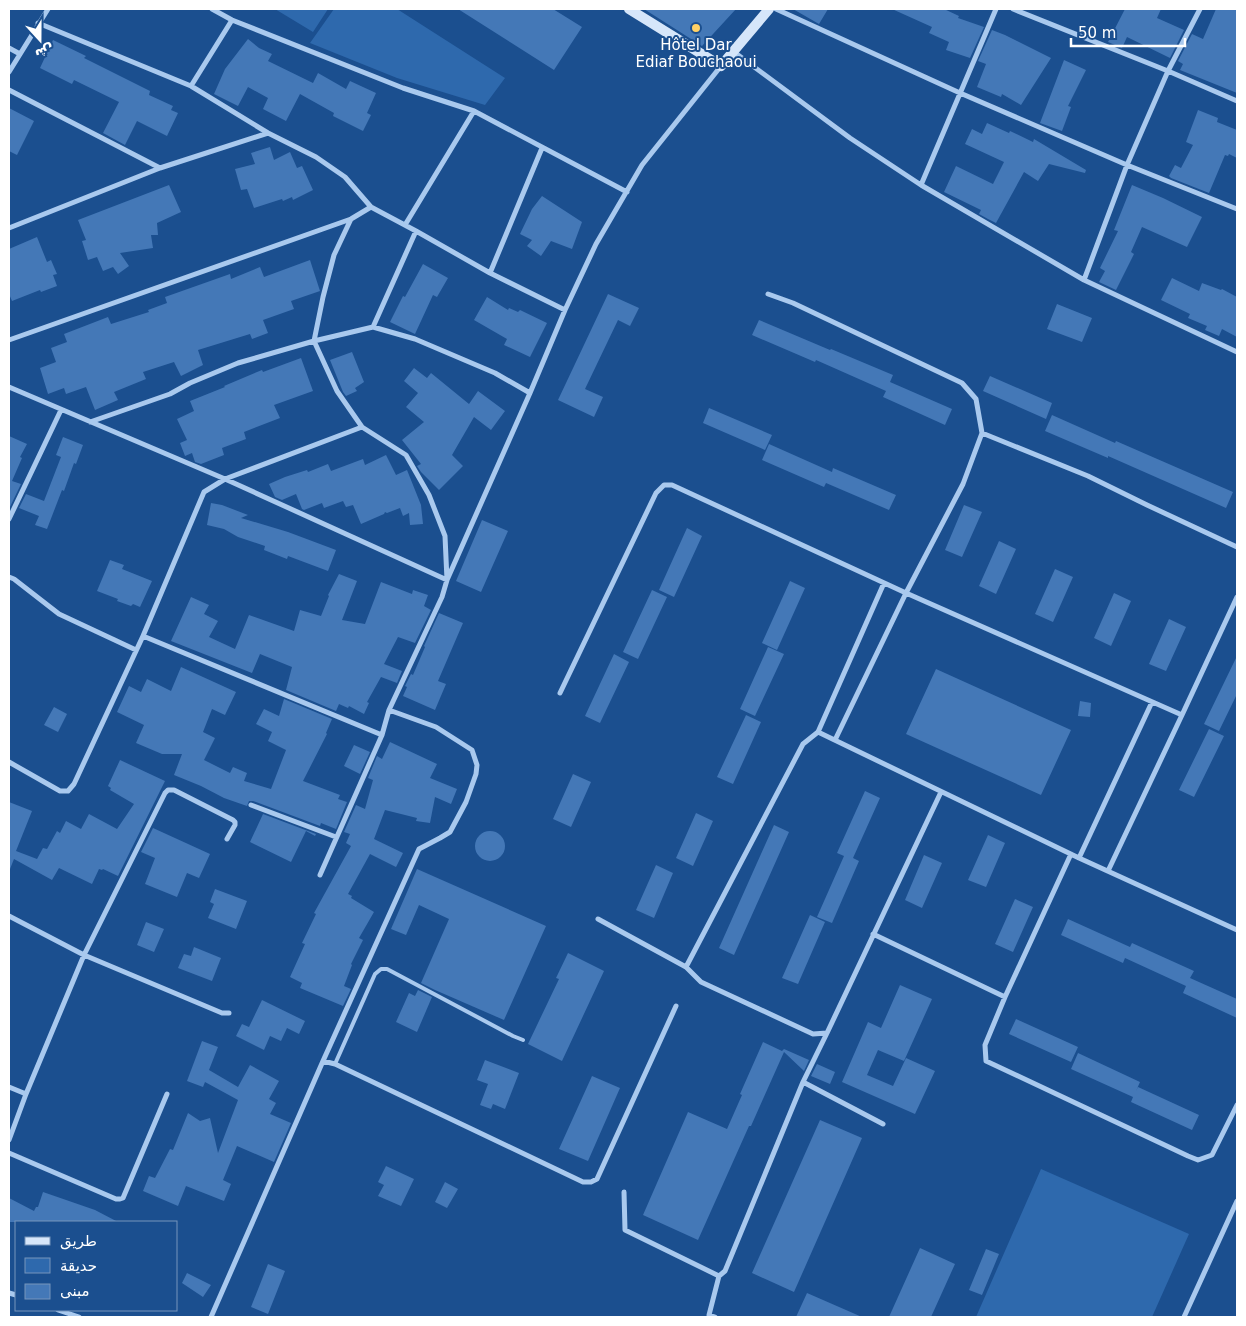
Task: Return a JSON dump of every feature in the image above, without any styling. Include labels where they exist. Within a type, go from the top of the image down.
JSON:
[{"type":"street","points":[[9,72],[48,9]]},
{"type":"street","points":[[212,9],[232,20],[403,88],[474,111],[627,192]]},
{"type":"street","points":[[629,9],[721,66]]},
{"type":"street","points":[[320,875],[382,735],[389,710],[442,597],[446,580],[530,393],[564,310],[596,244],[642,165],[769,9]]},
{"type":"street","points":[[776,9],[1128,165],[1237,209]]},
{"type":"street","points":[[921,185],[996,9]]},
{"type":"street","points":[[1013,9],[1168,71],[1237,101]]},
{"type":"street","points":[[1084,280],[1128,165],[1168,71],[1200,9]]},
{"type":"street","points":[[191,86],[232,20]]},
{"type":"street","points":[[38,23],[191,86],[316,158],[345,177],[371,207],[490,273],[564,310]]},
{"type":"street","points":[[9,48],[20,54]]},
{"type":"street","points":[[734,52],[850,138],[921,185],[1084,280],[1237,352]]},
{"type":"street","points":[[9,90],[160,168]]},
{"type":"street","points":[[405,225],[474,111]]},
{"type":"street","points":[[9,228],[160,168],[268,132]]},
{"type":"street","points":[[490,273],[542,148]]},
{"type":"street","points":[[9,340],[351,219],[371,207]]},
{"type":"street","points":[[351,219],[334,255],[322,297],[314,340],[338,391],[362,427],[406,455],[429,495],[445,536],[446,580]]},
{"type":"street","points":[[373,327],[416,231]]},
{"type":"street","points":[[768,294],[794,303],[962,384],[976,399],[982,433],[963,484],[906,593],[835,740]]},
{"type":"street","points":[[90,422],[170,394],[190,383],[238,363],[314,340],[373,327],[415,339],[495,373],[530,393]]},
{"type":"street","points":[[9,387],[225,479],[446,580]]},
{"type":"street","points":[[9,519],[61,410]]},
{"type":"street","points":[[9,770],[10,763],[60,791],[68,791],[74,784],[143,636],[204,492],[225,479],[362,427]]},
{"type":"street","points":[[982,433],[1088,476],[1237,547]]},
{"type":"street","points":[[560,693],[656,493],[664,485],[672,485],[906,593],[1182,716]]},
{"type":"street","points":[[9,577],[59,614],[136,650]]},
{"type":"street","points":[[686,967],[803,744],[818,732],[884,583]]},
{"type":"street","points":[[1108,871],[1237,597]]},
{"type":"street","points":[[143,636],[382,735]]},
{"type":"street","points":[[1079,858],[1152,702]]},
{"type":"street","points":[[211,1317],[418,849],[450,832],[466,802],[476,774],[477,765],[472,750],[436,727],[389,710]]},
{"type":"street","points":[[818,732],[1079,858],[1237,930]]},
{"type":"street","points":[[9,1140],[26,1094],[84,955],[165,793],[168,790],[174,790],[235,822],[227,840]]},
{"type":"street","points":[[715,1317],[710,1314],[719,1276],[725,1271],[803,1082],[941,792]]},
{"type":"street","points":[[251,805],[336,836]]},
{"type":"street","points":[[1071,854],[1005,997],[985,1046],[986,1061],[1198,1160],[1212,1155],[1237,1105]]},
{"type":"street","points":[[9,916],[84,955],[222,1013],[229,1013]]},
{"type":"street","points":[[598,919],[686,967],[701,982],[814,1034],[827,1032]]},
{"type":"street","points":[[873,934],[1005,997]]},
{"type":"street","points":[[323,1061],[335,1064],[583,1182],[591,1182],[596,1178],[676,1006]]},
{"type":"street","points":[[803,1082],[883,1124]]},
{"type":"street","points":[[9,1087],[26,1094]]},
{"type":"street","points":[[9,1153],[120,1200],[123,1198],[167,1094]]},
{"type":"street","points":[[624,1192],[625,1230],[719,1276]]},
{"type":"street","points":[[1184,1317],[1237,1201]]},
{"type":"street","points":[[61,1311],[79,1317]]},
{"type":"lane","points":[[335,1064],[375,974],[381,969],[386,969],[523,1040]]},
{"type":"green space","points":[[275,9],[328,9],[313,32]]},
{"type":"green space","points":[[334,9],[397,9],[505,78],[485,105],[397,78],[310,43]]},
{"type":"green space","points":[[1041,1169],[1189,1234],[1152,1317],[976,1317]]},
{"type":"building","points":[[458,9],[553,9],[582,27],[554,70]]},
{"type":"building","name":"Hôtel Dar Ediaf Bouchaoui","points":[[644,9],[736,9],[702,46]]},
{"type":"building","points":[[793,9],[828,9],[819,24]]},
{"type":"building","points":[[892,9],[944,9],[959,16],[958,18],[984,27],[970,58],[946,50],[949,42],[929,33],[932,27]]},
{"type":"building","points":[[1125,9],[1161,9],[1157,18],[1184,30],[1170,58],[1127,37],[1122,48],[1108,42]]},
{"type":"building","points":[[1216,9],[1237,9],[1237,93],[1180,70],[1183,64],[1178,61],[1192,34],[1203,39]]},
{"type":"building","points":[[992,30],[1051,58],[1021,105],[1002,94],[1001,97],[977,87],[986,64],[978,61]]},
{"type":"building","points":[[248,39],[259,48],[272,54],[268,61],[313,83],[318,73],[346,89],[350,81],[376,93],[367,113],[371,115],[363,131],[333,116],[334,113],[300,94],[286,121],[263,109],[268,98],[248,87],[238,106],[214,94],[225,69]]},
{"type":"building","points":[[53,40],[86,56],[84,58],[150,91],[149,95],[173,106],[171,110],[178,113],[167,136],[137,121],[125,145],[103,133],[119,102],[74,80],[72,84],[40,68]]},
{"type":"building","points":[[1064,60],[1086,70],[1068,106],[1071,107],[1062,131],[1040,123]]},
{"type":"building","points":[[9,108],[34,121],[17,155],[9,151]]},
{"type":"building","points":[[1198,110],[1218,118],[1217,122],[1237,130],[1237,158],[1229,154],[1228,156],[1225,155],[1209,193],[1169,176],[1175,165],[1181,168],[1193,145],[1186,142]]},
{"type":"building","points":[[987,123],[1033,142],[1034,139],[1086,170],[1085,173],[1049,164],[1038,181],[1024,172],[996,223],[988,219],[979,214],[981,210],[944,192],[956,166],[993,184],[1004,162],[965,144],[972,129],[982,134]]},
{"type":"building","points":[[270,147],[274,160],[290,152],[297,168],[302,166],[313,190],[293,200],[292,197],[283,201],[282,199],[254,208],[247,189],[241,190],[235,169],[255,164],[251,153]]},
{"type":"building","points":[[169,185],[181,212],[157,223],[158,235],[151,235],[153,248],[120,253],[129,266],[118,274],[113,267],[103,271],[97,257],[88,260],[82,241],[86,240],[78,220]]},
{"type":"building","points":[[1132,185],[1202,217],[1187,247],[1142,227],[1131,252],[1134,254],[1116,290],[1099,282],[1105,271],[1100,268],[1118,231],[1114,230]]},
{"type":"building","points":[[542,196],[582,222],[572,249],[551,241],[541,256],[527,246],[532,240],[520,234],[532,209]]},
{"type":"building","points":[[37,237],[47,262],[51,260],[57,274],[53,275],[57,286],[41,292],[40,290],[12,301],[9,294],[9,249]]},
{"type":"building","points":[[310,260],[320,291],[291,301],[294,309],[263,320],[268,333],[252,339],[250,334],[198,350],[203,365],[181,376],[174,362],[143,372],[146,379],[114,392],[118,400],[95,410],[86,387],[66,394],[64,388],[48,394],[40,368],[56,362],[51,348],[67,342],[64,334],[108,317],[111,324],[149,312],[148,310],[167,303],[165,297],[230,274],[231,279],[260,267],[264,277]]},
{"type":"building","points":[[423,264],[448,278],[437,297],[433,295],[415,334],[390,322],[403,296],[405,297]]},
{"type":"building","points":[[1172,278],[1199,291],[1202,283],[1222,289],[1237,297],[1237,337],[1222,329],[1219,336],[1205,330],[1207,326],[1188,318],[1190,314],[1161,300]]},
{"type":"building","points":[[608,294],[639,308],[630,326],[618,320],[585,389],[603,397],[594,417],[558,400]]},
{"type":"building","points":[[487,297],[508,310],[509,308],[518,312],[520,310],[547,323],[530,357],[504,345],[507,339],[474,320]]},
{"type":"building","points":[[1057,304],[1092,318],[1082,342],[1047,329]]},
{"type":"building","points":[[759,320],[893,375],[890,382],[952,409],[945,425],[883,397],[886,391],[816,360],[815,362],[752,335]]},
{"type":"building","points":[[352,352],[364,382],[355,388],[357,391],[346,396],[330,360]]},
{"type":"building","points":[[301,358],[313,391],[274,405],[280,418],[244,432],[246,439],[222,448],[224,455],[201,464],[195,462],[192,453],[185,456],[180,443],[187,440],[177,419],[194,411],[190,401],[262,370],[263,372]]},
{"type":"building","points":[[414,368],[427,378],[431,373],[469,404],[478,391],[505,411],[491,430],[474,417],[452,455],[463,466],[439,490],[421,472],[417,466],[421,464],[402,440],[424,422],[406,407],[418,393],[404,381]]},
{"type":"building","points":[[990,376],[1052,403],[1046,419],[983,391]]},
{"type":"building","points":[[709,408],[772,435],[765,450],[703,423]]},
{"type":"building","points":[[1052,415],[1233,492],[1226,508],[1108,456],[1108,458],[1045,431]]},
{"type":"building","points":[[9,436],[27,444],[20,457],[22,458],[12,481],[21,484],[9,509]]},
{"type":"building","points":[[63,437],[83,445],[64,491],[62,490],[47,529],[35,525],[39,516],[19,508],[26,494],[44,501],[61,457],[56,455]]},
{"type":"building","points":[[769,444],[832,472],[833,468],[896,495],[889,510],[826,483],[824,487],[762,460]]},
{"type":"building","points":[[386,455],[396,475],[407,470],[421,505],[423,524],[410,525],[409,513],[403,516],[400,508],[385,512],[361,524],[353,505],[346,507],[343,501],[324,508],[322,503],[304,510],[296,494],[282,500],[275,497],[269,484],[328,464],[331,471],[363,459],[365,465]]},
{"type":"building","points":[[211,503],[248,515],[241,518],[288,532],[336,550],[328,571],[288,556],[287,559],[264,550],[265,546],[238,537],[224,529],[207,525]]},
{"type":"building","points":[[964,505],[982,512],[962,557],[945,550]]},
{"type":"building","points":[[482,520],[508,531],[481,592],[456,581]]},
{"type":"building","points":[[687,528],[702,536],[674,597],[659,590]]},
{"type":"building","points":[[999,541],[1016,549],[996,594],[979,586]]},
{"type":"building","points":[[110,560],[124,565],[122,569],[152,581],[140,607],[117,601],[118,599],[97,591]]},
{"type":"building","points":[[1055,569],[1073,577],[1053,622],[1035,614]]},
{"type":"building","points":[[339,574],[357,581],[342,620],[365,624],[381,582],[412,594],[413,590],[428,595],[424,606],[431,610],[415,643],[398,637],[384,664],[402,671],[397,683],[381,677],[367,702],[369,703],[364,714],[349,706],[348,708],[339,704],[336,711],[286,690],[292,667],[260,654],[252,673],[171,641],[191,597],[209,605],[204,614],[218,621],[209,637],[235,649],[249,615],[294,631],[300,610],[321,616],[328,595]]},
{"type":"building","points":[[790,581],[805,588],[777,650],[762,643]]},
{"type":"building","points":[[652,590],[667,597],[638,659],[623,652]]},
{"type":"building","points":[[1114,593],[1131,601],[1111,646],[1094,638]]},
{"type":"building","points":[[439,613],[463,623],[438,681],[446,684],[435,710],[403,696],[407,687],[405,686],[411,674],[413,675]]},
{"type":"building","points":[[1169,619],[1186,627],[1166,671],[1149,664]]},
{"type":"building","points":[[768,647],[784,654],[755,716],[740,709]]},
{"type":"building","points":[[614,654],[629,662],[600,723],[585,716]]},
{"type":"building","points":[[1237,656],[1237,694],[1219,731],[1204,724]]},
{"type":"building","points":[[181,667],[236,692],[225,715],[212,709],[203,732],[215,738],[204,760],[230,773],[233,767],[247,773],[244,781],[271,789],[286,750],[268,741],[272,732],[256,724],[264,709],[279,716],[284,699],[332,719],[327,734],[303,781],[340,795],[338,799],[347,802],[336,829],[321,823],[320,826],[253,801],[249,801],[247,806],[224,798],[174,775],[182,754],[162,754],[136,743],[144,725],[117,712],[129,686],[141,692],[147,679],[171,691]]},
{"type":"building","points":[[936,669],[1071,730],[1041,795],[906,734]]},
{"type":"building","points":[[1080,701],[1091,703],[1090,717],[1078,716]]},
{"type":"building","points":[[54,707],[67,714],[58,732],[44,725]]},
{"type":"building","points":[[746,715],[761,722],[733,784],[717,777]]},
{"type":"building","points":[[1209,729],[1224,736],[1194,797],[1179,790]]},
{"type":"building","points":[[390,742],[437,764],[430,778],[457,789],[451,804],[435,797],[430,823],[416,821],[417,818],[385,810],[374,839],[403,853],[396,867],[370,854],[348,894],[352,896],[351,898],[374,912],[359,938],[363,940],[351,964],[344,986],[351,989],[343,1006],[300,988],[302,983],[290,977],[305,944],[302,943],[316,914],[314,913],[351,846],[346,843],[350,834],[344,832],[356,805],[365,809],[373,780],[368,778],[377,756],[382,759]]},
{"type":"building","points":[[354,745],[370,752],[360,774],[344,766]]},
{"type":"building","points":[[120,760],[165,781],[118,876],[99,869],[92,884],[59,868],[52,880],[14,859],[9,868],[9,802],[32,811],[16,851],[37,859],[43,848],[47,849],[57,831],[60,833],[66,821],[81,829],[89,814],[117,829],[134,804],[110,790],[111,788],[108,786]]},
{"type":"building","points":[[573,774],[591,782],[571,827],[553,819]]},
{"type":"building","points":[[865,791],[880,798],[853,858],[859,861],[832,923],[817,917],[844,856],[837,853]]},
{"type":"building","points":[[696,813],[713,821],[693,866],[676,858]]},
{"type":"building","points":[[263,814],[316,834],[315,836],[306,831],[291,862],[250,842]]},
{"type":"building","points":[[774,825],[789,832],[734,955],[719,948]]},
{"type":"building","points":[[153,828],[210,854],[199,878],[187,873],[177,897],[145,884],[155,858],[141,852]]},
{"type":"building","points":[[490,831],[501,835],[505,846],[501,857],[490,861],[479,857],[475,846],[479,835]]},
{"type":"building","points":[[988,835],[1005,843],[986,887],[968,880]]},
{"type":"building","points":[[924,855],[942,863],[922,908],[905,900]]},
{"type":"building","points":[[656,865],[673,873],[654,918],[636,910]]},
{"type":"building","points":[[417,869],[546,926],[504,1020],[421,983],[449,919],[419,905],[406,935],[391,929]]},
{"type":"building","points":[[215,889],[247,901],[236,929],[208,918],[214,904],[210,902]]},
{"type":"building","points":[[1015,899],[1033,907],[1013,952],[995,944]]},
{"type":"building","points":[[810,915],[825,922],[798,984],[782,978]]},
{"type":"building","points":[[1068,919],[1130,947],[1132,943],[1194,971],[1190,978],[1237,999],[1237,1018],[1183,993],[1186,986],[1125,958],[1123,963],[1061,935]]},
{"type":"building","points":[[146,922],[164,929],[154,952],[137,945]]},
{"type":"building","points":[[194,947],[221,958],[212,981],[178,968],[184,954],[191,956]]},
{"type":"building","points":[[568,953],[604,971],[562,1061],[528,1044],[559,979],[556,978]]},
{"type":"building","points":[[900,985],[932,999],[904,1061],[878,1050],[867,1075],[893,1086],[906,1058],[935,1071],[915,1114],[842,1082],[868,1022],[881,1028]]},
{"type":"building","points":[[418,990],[432,997],[417,1032],[396,1022],[409,993],[415,996]]},
{"type":"building","points":[[262,1000],[305,1021],[299,1034],[287,1028],[281,1041],[270,1036],[264,1050],[236,1036],[242,1024],[249,1027]]},
{"type":"building","points":[[1016,1019],[1078,1047],[1071,1062],[1009,1034]]},
{"type":"building","points":[[202,1041],[218,1047],[209,1070],[238,1087],[250,1065],[279,1081],[269,1099],[276,1103],[270,1114],[291,1123],[274,1162],[237,1146],[223,1180],[231,1184],[224,1201],[186,1186],[178,1206],[143,1191],[149,1176],[155,1178],[170,1149],[173,1150],[188,1113],[200,1121],[210,1118],[218,1153],[238,1100],[205,1082],[203,1087],[187,1081]]},
{"type":"building","points":[[763,1042],[809,1060],[804,1071],[784,1052],[698,1240],[643,1215],[688,1112],[727,1129]]},
{"type":"building","points":[[1078,1053],[1140,1082],[1136,1091],[1138,1087],[1199,1115],[1192,1130],[1131,1102],[1133,1097],[1071,1069]]},
{"type":"building","points":[[485,1060],[519,1073],[505,1109],[493,1104],[491,1109],[480,1105],[488,1084],[477,1080]]},
{"type":"building","points":[[817,1064],[835,1072],[830,1084],[811,1076]]},
{"type":"building","points":[[592,1076],[620,1088],[588,1161],[559,1149]]},
{"type":"building","points":[[820,1120],[862,1138],[794,1292],[752,1273]]},
{"type":"building","points":[[386,1166],[414,1179],[401,1206],[378,1196],[384,1185],[378,1182]]},
{"type":"building","points":[[445,1182],[458,1189],[447,1208],[435,1202]]},
{"type":"building","points":[[43,1192],[95,1210],[116,1221],[9,1222],[9,1198],[34,1211],[38,1207]]},
{"type":"building","points":[[920,1248],[955,1264],[931,1317],[889,1317]]},
{"type":"building","points":[[986,1249],[999,1254],[982,1295],[969,1290]]},
{"type":"building","points":[[268,1264],[285,1271],[268,1314],[251,1307]]},
{"type":"building","points":[[187,1273],[211,1285],[203,1297],[182,1283]]},
{"type":"building","points":[[807,1293],[862,1317],[796,1317]]},
{"type":"place","name":"Hôtel Dar Ediaf Bouchaoui","points":[[696,28]]}]
